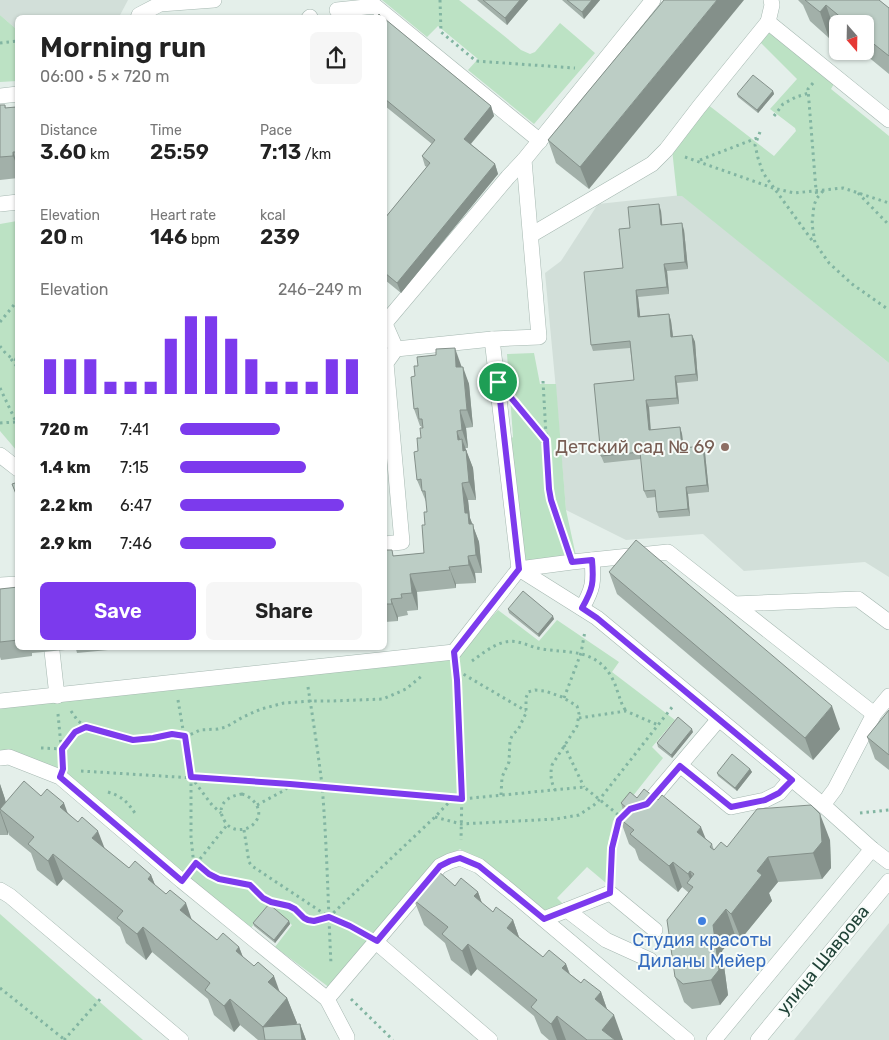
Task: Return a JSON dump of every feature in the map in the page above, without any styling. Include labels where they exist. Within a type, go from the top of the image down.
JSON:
[{"type":"street","points":[[139,15],[160,4],[214,0]]},
{"type":"street","points":[[387,322],[540,141],[653,0]]},
{"type":"street","points":[[531,235],[666,157],[699,107],[768,22],[772,5],[771,0]]},
{"type":"street","points":[[337,10],[375,6],[386,15]]},
{"type":"street","points":[[387,16],[540,141]]},
{"type":"street","points":[[768,22],[889,120]]},
{"type":"street","points":[[0,96],[15,94]]},
{"type":"street","points":[[387,362],[396,349],[492,339],[539,337],[524,160]]},
{"type":"street","points":[[0,204],[15,202]]},
{"type":"street","points":[[387,329],[396,349]]},
{"type":"street","points":[[492,339],[519,569]]},
{"type":"street","points":[[387,374],[402,542],[387,544]]},
{"type":"street","points":[[0,455],[15,467]]},
{"type":"street","points":[[0,701],[454,652],[519,569],[668,552],[874,714]]},
{"type":"street","points":[[582,608],[590,594],[594,578],[592,560]]},
{"type":"street","points":[[519,569],[597,618],[889,862]]},
{"type":"street","points":[[0,585],[15,584]]},
{"type":"street","points":[[734,604],[858,599],[889,622]]},
{"type":"street","points":[[52,651],[60,695]]},
{"type":"street","points":[[823,805],[835,789],[874,714],[889,696]]},
{"type":"street","points":[[647,804],[719,719]]},
{"type":"street","points":[[0,758],[9,757],[62,773],[182,881],[333,992],[347,1040]]},
{"type":"street","points":[[680,766],[731,807],[765,800],[779,793],[792,780]]},
{"type":"street","points":[[714,1040],[872,849]]},
{"type":"street","points":[[333,992],[440,866],[460,858],[479,866],[687,1040]]},
{"type":"street","name":"улица Шаврова","points":[[758,1040],[889,880]]},
{"type":"street","points":[[0,890],[10,896],[181,1040]]},
{"type":"street","points":[[544,919],[610,893],[655,930]]},
{"type":"street","points":[[567,910],[606,940],[650,960]]},
{"type":"street","points":[[376,942],[490,1040]]},
{"type":"path","points":[[440,0],[441,32],[476,61],[598,70]]},
{"type":"path","points":[[0,43],[15,41]]},
{"type":"path","points":[[817,198],[808,89],[826,69]]},
{"type":"path","points":[[774,116],[783,104],[796,97],[809,94]]},
{"type":"path","points":[[760,132],[755,145],[760,166],[773,188],[829,263],[852,284],[889,310]]},
{"type":"path","points":[[666,157],[699,161],[757,138]]},
{"type":"path","points":[[697,160],[773,188],[794,193],[843,188],[889,203]]},
{"type":"path","points":[[815,243],[812,224],[814,205],[823,191]]},
{"type":"path","points":[[858,193],[889,225]]},
{"type":"path","points":[[0,322],[15,304]]},
{"type":"path","points":[[0,346],[15,366]]},
{"type":"path","points":[[9,356],[15,360]]},
{"type":"path","points":[[543,381],[549,489],[572,562]]},
{"type":"path","points":[[498,382],[546,440]]},
{"type":"path","points":[[0,388],[15,422]]},
{"type":"path","points":[[0,422],[15,424]]},
{"type":"path","points":[[564,698],[581,653],[585,632],[582,608]]},
{"type":"path","points":[[472,661],[484,652],[505,642],[519,641],[540,649],[581,653],[596,660],[606,669],[617,687],[621,705],[626,711],[658,725]]},
{"type":"path","points":[[450,669],[464,665]]},
{"type":"path","points":[[305,669],[316,730],[322,786],[333,992],[393,1040]]},
{"type":"path","points":[[455,669],[526,711]]},
{"type":"path","points":[[455,669],[462,799],[460,858]]},
{"type":"path","points":[[60,695],[74,717],[86,727],[133,740],[172,734],[185,736],[200,730],[218,729],[272,705],[284,703],[310,700],[383,699],[406,689],[429,672]]},
{"type":"path","points":[[175,682],[191,777],[192,837],[195,864],[219,879],[250,885],[263,898],[289,906],[308,920],[314,921],[329,917],[453,798]]},
{"type":"path","points":[[502,795],[502,777],[509,762],[510,740],[512,734],[518,730],[526,711],[528,692],[535,690],[545,691],[564,698],[577,706],[579,714],[576,726],[552,765],[554,790]]},
{"type":"path","points":[[435,817],[461,824],[556,819],[579,815],[599,800],[684,692]]},
{"type":"path","points":[[60,695],[62,773],[191,777],[322,786],[462,799],[584,788]]},
{"type":"path","points":[[578,718],[626,711]]},
{"type":"path","points":[[62,749],[75,732],[86,727]]},
{"type":"path","points":[[564,745],[584,788],[621,816]]},
{"type":"path","points":[[191,777],[232,829],[244,830],[251,826],[257,821],[259,813],[255,801],[249,796],[242,794],[233,795],[226,800],[222,806],[221,813]]},
{"type":"path","points":[[256,805],[285,790],[290,784]]},
{"type":"path","points":[[610,893],[612,848],[619,820],[630,809],[647,804]]},
{"type":"path","points":[[182,881],[227,825]]},
{"type":"path","points":[[244,830],[252,866],[329,917],[350,926],[376,942]]},
{"type":"path","points":[[0,988],[64,1040],[114,983]]},
{"type":"shaded area","points":[[0,0],[128,0],[120,15],[15,15],[15,28],[0,15]]},
{"type":"shaded area","name":"Детский сад № 69","points":[[682,195],[889,363],[889,577],[865,562],[744,571],[703,534],[626,540],[566,510],[545,273],[561,261],[598,204]]},
{"type":"shaded area","points":[[889,923],[889,1040],[794,1040]]},
{"type":"green space","points":[[382,0],[459,0],[521,50],[530,54],[535,52],[560,23],[595,53],[534,124],[468,70],[478,59],[438,26],[427,37]]},
{"type":"green space","points":[[0,15],[15,28],[15,81],[0,82]]},
{"type":"green space","points":[[769,31],[835,82],[831,89],[889,136],[889,363],[682,196],[677,196],[672,149],[707,104],[774,156],[796,131],[795,128],[770,109],[797,79],[760,42]]},
{"type":"green space","points":[[15,222],[15,449],[0,431],[0,224]]},
{"type":"green space","points":[[534,353],[540,384],[556,384],[566,510],[576,556],[524,562],[509,440],[513,437],[507,354]]},
{"type":"green space","points":[[498,610],[539,641],[557,620],[619,662],[612,672],[675,720],[652,747],[663,758],[613,821],[608,843],[606,883],[587,867],[557,898],[565,906],[545,914],[477,860],[460,849],[437,862],[330,988],[275,947],[292,925],[269,905],[251,928],[60,775],[0,755],[0,707],[457,656]]},
{"type":"green space","points":[[0,914],[143,1040],[0,1040]]},
{"type":"building","points":[[483,0],[520,0],[505,18]]},
{"type":"building","points":[[567,0],[592,0],[582,12]]},
{"type":"building","points":[[664,0],[717,0],[580,167],[548,140]]},
{"type":"building","points":[[805,0],[879,0],[889,8],[889,56],[874,44],[874,15],[838,15],[826,5],[820,12]]},
{"type":"building","points":[[387,21],[491,106],[464,139],[495,164],[397,283],[387,275],[387,216],[430,163],[422,156],[435,140],[387,101]]},
{"type":"building","points":[[753,75],[773,91],[757,110],[737,94]]},
{"type":"building","points":[[0,105],[5,105],[5,108],[15,107],[15,152],[13,152],[13,156],[0,157]]},
{"type":"building","points":[[659,204],[661,225],[682,223],[685,262],[664,264],[667,287],[636,290],[638,317],[669,314],[671,337],[692,335],[696,374],[675,376],[677,398],[646,400],[649,430],[680,427],[682,448],[703,446],[707,485],[686,487],[688,509],[657,512],[655,490],[644,491],[640,452],[601,456],[594,384],[634,380],[630,341],[591,345],[584,272],[623,268],[619,229],[630,228],[628,207]]},
{"type":"building","points":[[455,348],[456,367],[463,367],[467,410],[460,410],[462,430],[457,431],[458,440],[462,439],[463,451],[466,450],[469,482],[462,483],[465,513],[468,513],[469,524],[473,524],[476,555],[468,556],[469,565],[449,567],[450,570],[410,574],[412,593],[401,594],[402,598],[391,599],[392,604],[387,604],[387,550],[392,550],[393,556],[424,553],[422,525],[425,525],[424,512],[427,512],[425,491],[422,491],[421,479],[417,480],[414,452],[418,451],[417,438],[421,438],[420,428],[423,428],[422,419],[419,419],[418,408],[414,409],[411,377],[415,376],[414,366],[418,366],[417,357],[436,355],[436,349]]},
{"type":"building","points":[[636,540],[832,706],[805,738],[609,572]]},
{"type":"building","points":[[15,587],[15,640],[0,642],[0,589]]},
{"type":"building","points":[[523,591],[553,616],[538,634],[508,609]]},
{"type":"building","points":[[889,710],[889,755],[867,737]]},
{"type":"building","points":[[678,717],[692,729],[671,755],[657,743]]},
{"type":"building","points":[[732,754],[750,769],[735,788],[717,773]]},
{"type":"building","points":[[24,781],[41,796],[47,789],[64,803],[60,807],[78,822],[82,817],[98,831],[92,838],[129,868],[135,861],[151,875],[148,879],[166,894],[170,890],[186,903],[180,910],[217,940],[223,933],[239,947],[236,951],[254,966],[258,962],[274,976],[268,982],[287,998],[263,1027],[230,999],[224,1006],[205,990],[210,983],[143,927],[137,934],[117,918],[123,911],[53,854],[48,861],[28,844],[34,837],[0,809]]},
{"type":"building","points":[[644,789],[658,800],[662,795],[701,827],[697,832],[712,844],[710,847],[714,850],[721,842],[727,847],[757,809],[811,805],[820,814],[822,842],[813,853],[768,857],[757,871],[762,875],[731,914],[726,909],[713,925],[719,970],[711,980],[683,984],[675,977],[667,920],[693,887],[687,883],[694,874],[690,871],[688,874],[673,862],[669,866],[630,834],[634,830],[620,819],[628,809],[621,803],[630,792],[637,798]]},
{"type":"building","points":[[438,871],[455,886],[461,878],[478,892],[474,896],[493,912],[496,907],[513,920],[507,928],[543,957],[549,950],[566,964],[562,968],[581,983],[584,979],[601,992],[595,999],[614,1015],[602,1030],[615,1040],[587,1040],[557,1016],[551,1024],[531,1007],[537,1000],[468,944],[462,951],[442,934],[448,927],[414,900]]},
{"type":"building","points":[[269,904],[289,921],[274,940],[253,923]]},
{"type":"building","points":[[300,1024],[302,1040],[265,1040],[263,1027]]},
{"type":"place","name":"Детский сад № 69","points":[[725,447]]},
{"type":"place","name":"Студия красоты Диланы Мейер","points":[[702,921]]},
{"type":"route","points":[[498,382],[546,440],[551,500],[572,562],[592,560],[594,578],[590,594],[582,608],[597,618],[792,780],[779,793],[765,800],[731,807],[680,766],[647,804],[630,809],[621,816],[612,848],[610,893],[544,919],[479,866],[460,858],[440,866],[377,941],[329,917],[314,921],[308,920],[289,906],[263,898],[250,885],[219,879],[209,874],[196,863],[182,881],[60,777],[63,769],[62,749],[75,732],[86,727],[133,740],[172,734],[185,736],[191,777],[462,799],[454,652],[519,569],[498,382]]}]
